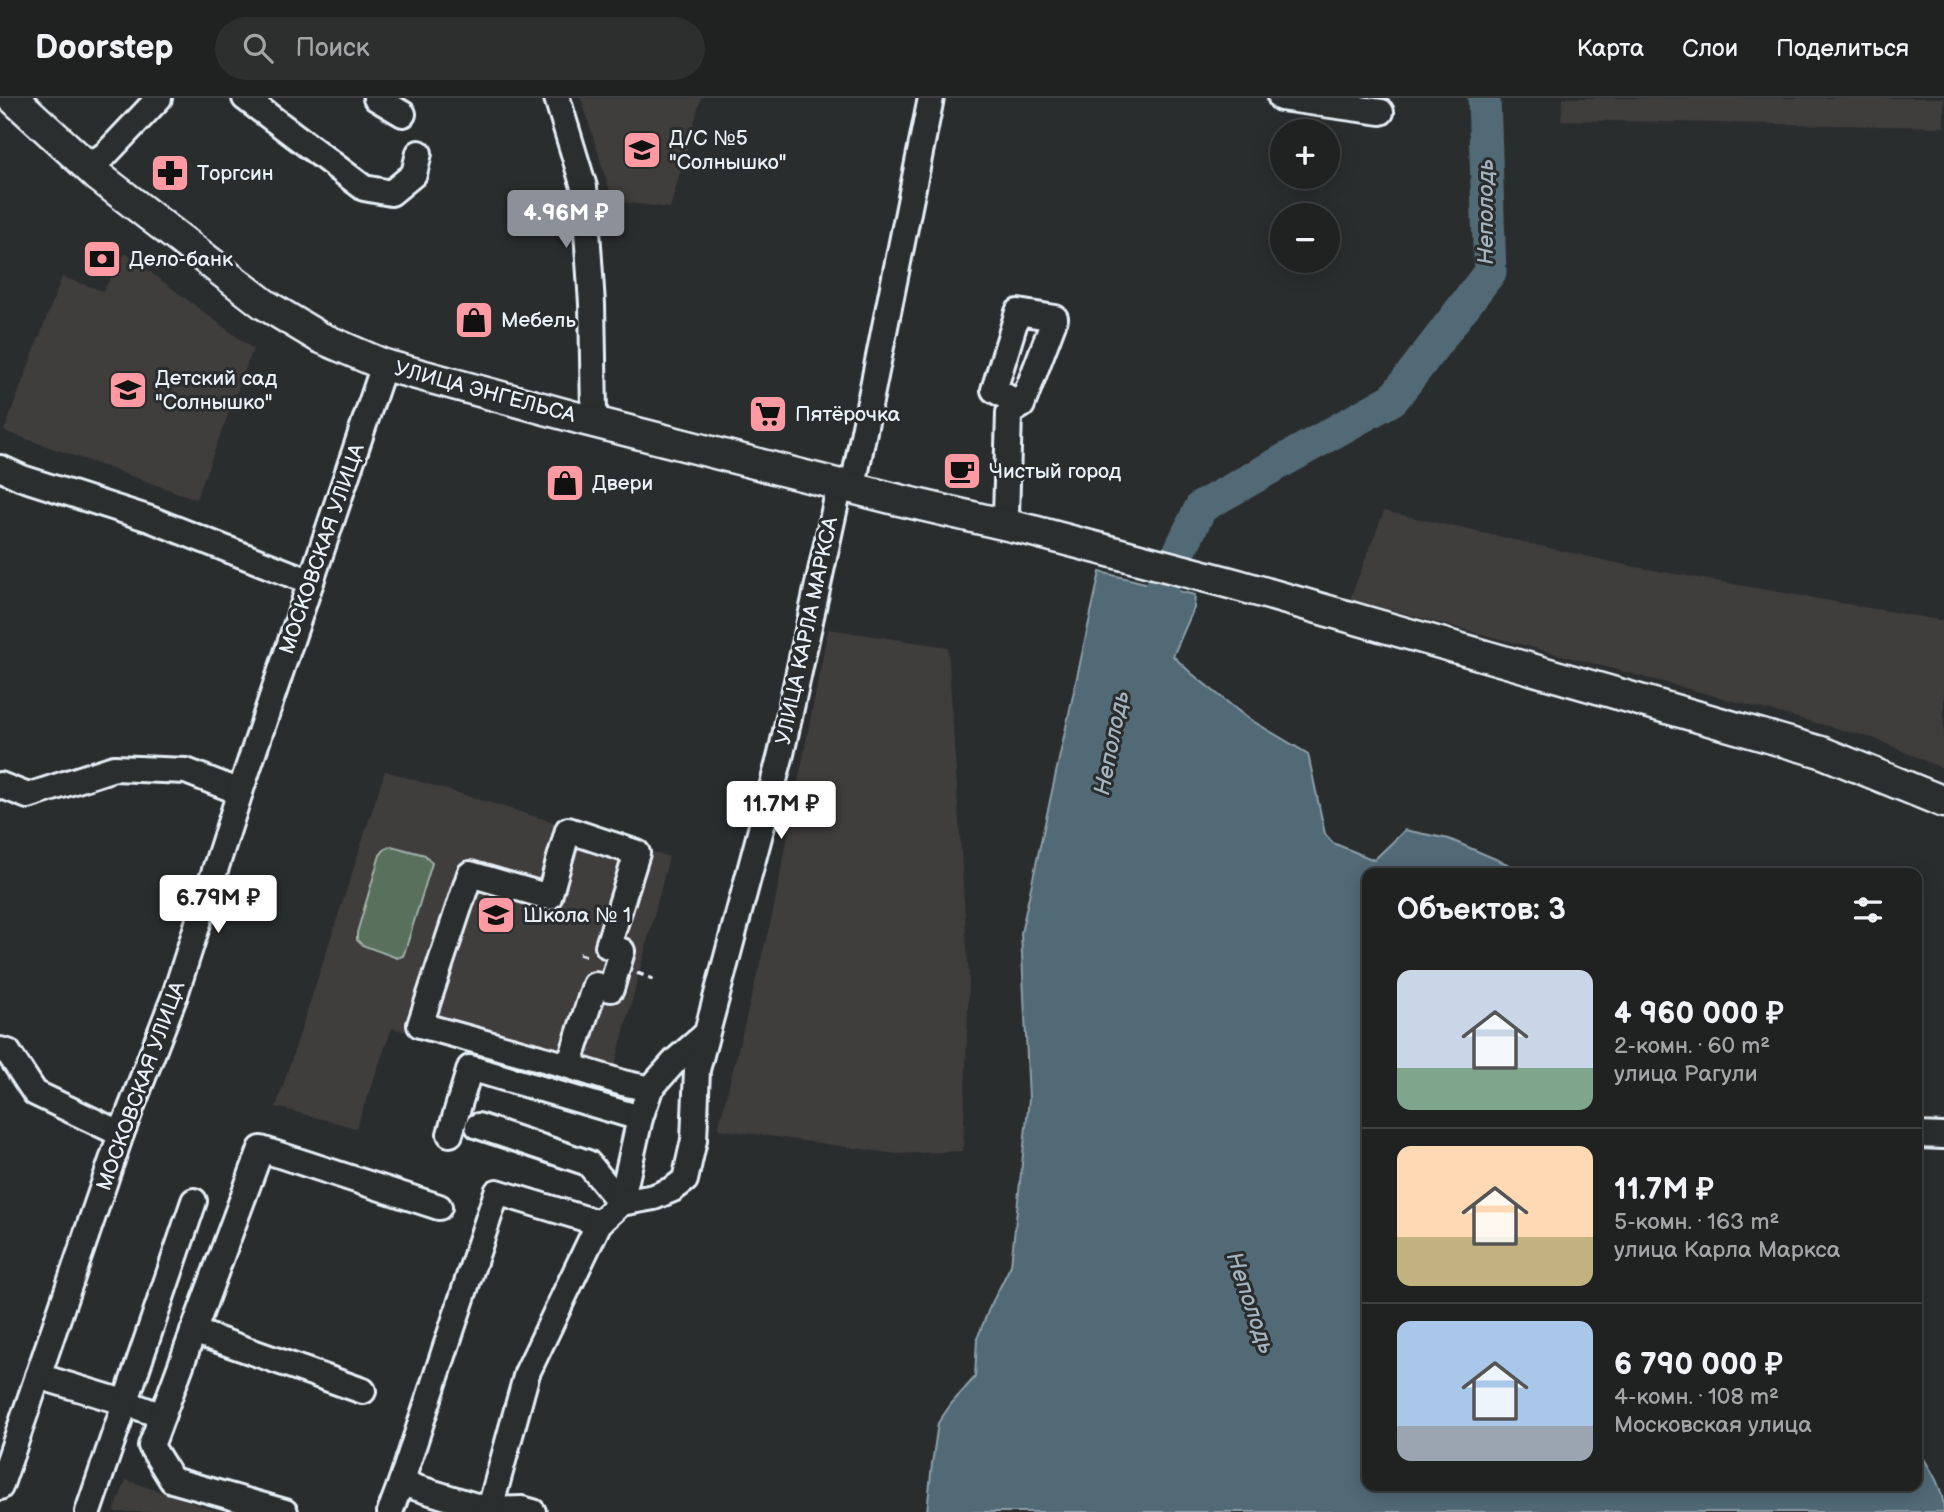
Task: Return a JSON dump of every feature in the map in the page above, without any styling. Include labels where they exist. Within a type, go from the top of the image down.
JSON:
[{"type":"main road","name":"УЛИЦА ЭНГЕЛЬСА","points":[[13,98],[98,176],[264,304],[319,337],[384,365],[839,484],[1234,583],[1821,752],[1944,802]]},
{"type":"street","points":[[89,166],[107,154],[159,98]]},
{"type":"street","points":[[245,98],[364,188],[391,193],[414,174],[419,153]]},
{"type":"street","points":[[376,98],[403,114]]},
{"type":"street","points":[[557,98],[584,187],[592,304],[594,412],[582,418]]},
{"type":"street","name":"УЛИЦА КАРЛА МАРКСА","points":[[621,1203],[654,1197],[673,1189],[685,1180],[694,1140],[697,1070],[781,754],[839,484],[856,476],[931,98]]},
{"type":"street","points":[[1281,98],[1381,112]]},
{"type":"street","name":"МОСКОВСКАЯ УЛИЦА","points":[[0,1487],[121,1134],[175,995],[240,792],[384,365]]},
{"type":"street","points":[[989,521],[1006,516],[1009,413],[1022,405]]},
{"type":"street","points":[[0,468],[150,519],[311,582]]},
{"type":"street","points":[[0,785],[28,796],[114,768],[186,771],[240,792]]},
{"type":"street","points":[[569,1066],[595,985],[611,989],[622,951],[608,946],[637,853],[568,830],[549,897],[470,874],[420,1025],[650,1089]]},
{"type":"street","points":[[489,1511],[527,1373],[599,1223],[621,1203],[640,1118],[650,1089],[676,1060],[706,1034]]},
{"type":"street","points":[[0,1050],[8,1052],[35,1093],[121,1134]]},
{"type":"street","points":[[450,1134],[470,1068],[640,1118]]},
{"type":"street","points":[[478,1126],[588,1163],[621,1203]]},
{"type":"street","points":[[1922,1135],[1944,1136]]},
{"type":"street","points":[[285,1512],[172,1480],[151,1446],[261,1149],[439,1207]]},
{"type":"street","points":[[390,1512],[497,1192],[599,1223]]},
{"type":"street","points":[[88,1512],[194,1201]]},
{"type":"street","points":[[193,1331],[363,1391]]},
{"type":"street","points":[[38,1376],[127,1402],[162,1416]]},
{"type":"street","points":[[401,1483],[489,1511],[522,1509],[533,1512]]},
{"type":"shaded area","name":"Д/С №5 \"Солнышко\"","points":[[581,98],[701,98],[670,208],[613,201]]},
{"type":"shaded area","points":[[1563,98],[1944,98],[1944,127],[1561,120]]},
{"type":"shaded area","name":"Детский сад \"Солнышко\"","points":[[125,253],[253,349],[196,499],[4,431],[62,277],[103,291]]},
{"type":"shaded area","points":[[1384,511],[1630,566],[1944,621],[1944,769],[1873,738],[1350,599]]},
{"type":"shaded area","points":[[828,629],[948,647],[969,980],[963,1151],[897,1154],[718,1129],[773,912]]},
{"type":"shaded area","name":"Школа № 1","points":[[385,771],[669,857],[609,1089],[392,1028],[356,1128],[276,1107]]},
{"type":"shaded area","points":[[126,1480],[219,1512],[114,1512]]},
{"type":"green space","points":[[391,846],[425,855],[432,863],[405,951],[403,956],[397,958],[362,945],[357,940],[380,855]]},
{"type":"water","points":[[1100,572],[1195,595],[1194,608],[1173,656],[1246,717],[1308,754],[1325,834],[1333,843],[1374,860],[1405,830],[1449,839],[1516,868],[1362,868],[1362,1491],[1922,1491],[1922,1456],[1939,1486],[1944,1512],[927,1512],[938,1423],[975,1377],[977,1339],[1011,1265],[1029,1099],[1021,933]]},
{"type":"waterway","name":"Неполодь","points":[[1143,627],[1201,507],[1393,399],[1490,272],[1484,98]]},
{"type":"place","name":"Д/С №5 \"Солнышко\"","points":[[642,150]]},
{"type":"place","name":"Торгсин","points":[[170,173]]},
{"type":"place","name":"Дело-банк","points":[[102,259]]},
{"type":"place","name":"Мебель","points":[[474,320]]},
{"type":"place","name":"Детский сад \"Солнышко\"","points":[[128,390]]},
{"type":"place","name":"Пятёрочка","points":[[768,414]]},
{"type":"place","name":"Чистый город","points":[[962,471]]},
{"type":"place","name":"Двери","points":[[565,483]]},
{"type":"place","name":"Школа № 1","points":[[496,915]]}]
